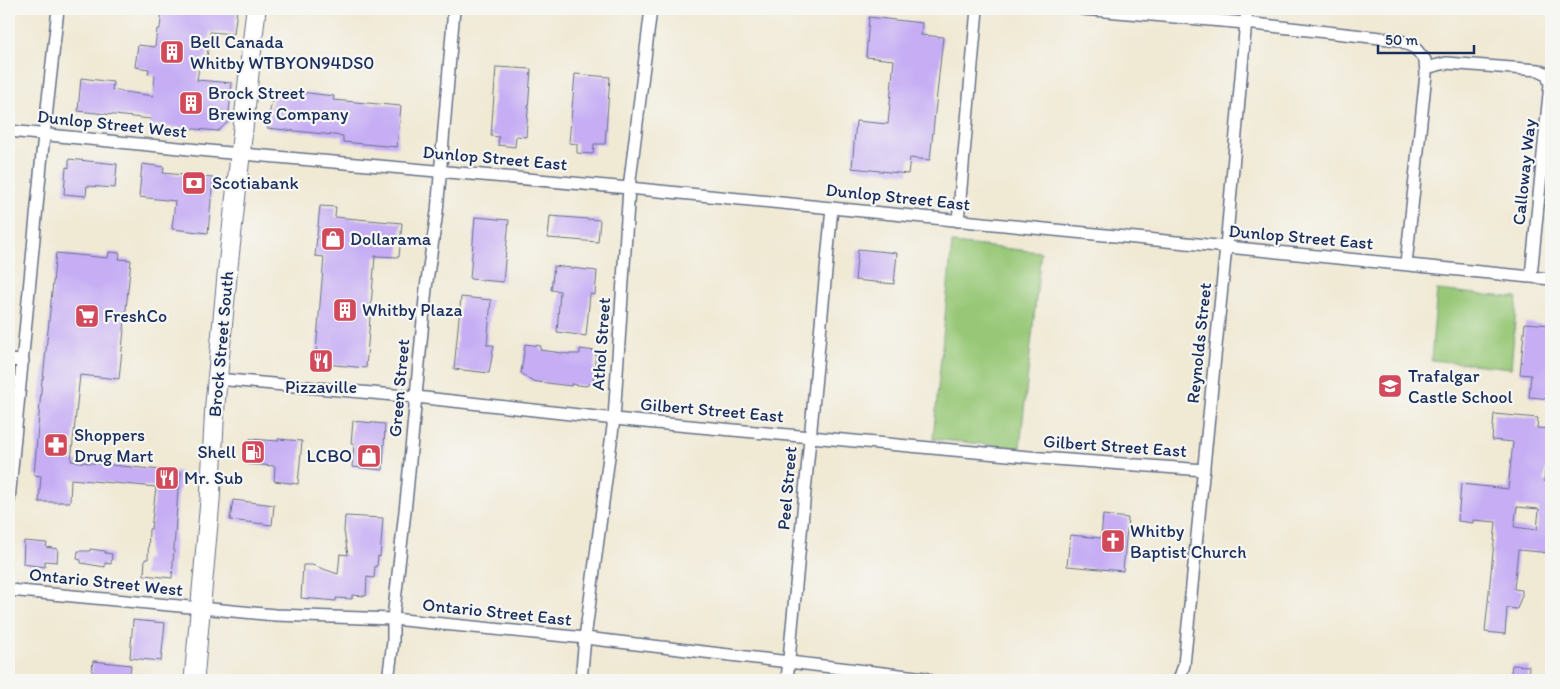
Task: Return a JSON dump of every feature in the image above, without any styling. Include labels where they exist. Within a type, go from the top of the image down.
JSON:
[{"type":"main road","name":"Brock Street South","points":[[194,680],[210,501],[217,379],[228,259],[256,9]]},
{"type":"street","points":[[9,500],[58,9]]},
{"type":"street","name":"Green Street","points":[[388,680],[426,288],[437,212],[439,170],[454,9]]},
{"type":"street","name":"Athol Street","points":[[581,680],[614,419],[629,188],[651,9]]},
{"type":"street","points":[[958,221],[977,9]]},
{"type":"street","points":[[1082,9],[1245,23],[1399,40],[1415,48],[1425,60],[1426,68],[1406,264]]},
{"type":"street","name":"Reynolds Street","points":[[1179,680],[1184,666],[1204,470],[1247,9]]},
{"type":"street","name":"Calloway Way","points":[[1426,68],[1446,64],[1539,70],[1547,74],[1550,84],[1532,276]]},
{"type":"street","name":"Dunlop Street West","points":[[9,131],[241,154]]},
{"type":"street","name":"Dunlop Street East","points":[[241,154],[629,188],[1551,279]]},
{"type":"street","name":"Peel Street","points":[[787,680],[832,208]]},
{"type":"street","points":[[9,360],[22,361]]},
{"type":"street","name":"Gilbert Street East","points":[[217,379],[416,397],[614,419],[1041,458],[1204,470]]},
{"type":"street","name":"Ontario Street West","points":[[9,590],[200,608]]},
{"type":"street","name":"Ontario Street East","points":[[200,608],[275,615],[393,619],[585,638],[790,662],[808,666],[925,678],[929,680]]},
{"type":"green space","points":[[952,243],[1041,252],[1020,448],[933,439]]},
{"type":"green space","points":[[1437,290],[1517,298],[1511,368],[1431,360]]},
{"type":"building","points":[[162,9],[237,9],[234,34],[210,32],[207,57],[200,62],[197,80],[232,83],[228,122],[218,131],[150,125],[151,119],[78,111],[81,78],[113,82],[112,90],[153,96],[155,75],[148,74],[149,69],[135,67],[138,45],[155,47],[157,29],[160,29]]},
{"type":"building","points":[[869,17],[922,23],[921,35],[943,37],[930,160],[910,158],[908,174],[852,168],[856,121],[888,124],[894,60],[866,57]]},
{"type":"building","points":[[496,67],[531,69],[526,137],[516,136],[515,147],[498,145],[499,137],[491,136]]},
{"type":"building","points":[[575,74],[610,77],[605,144],[594,144],[593,154],[577,153],[577,144],[569,143]]},
{"type":"building","points":[[274,89],[334,96],[333,100],[401,106],[397,147],[343,142],[343,136],[267,128]]},
{"type":"building","points":[[69,159],[117,164],[115,188],[87,186],[86,196],[64,194],[66,167],[69,168]]},
{"type":"building","points":[[142,164],[164,167],[163,173],[213,178],[208,233],[172,229],[175,201],[139,197]]},
{"type":"building","name":"Whitby Plaza","points":[[320,206],[336,207],[335,217],[402,223],[399,257],[375,256],[366,368],[315,363],[324,257],[315,256]]},
{"type":"building","points":[[550,216],[600,220],[598,242],[548,238]]},
{"type":"building","points":[[475,217],[509,220],[503,282],[470,279]]},
{"type":"building","points":[[858,249],[897,253],[894,284],[855,280]]},
{"type":"building","points":[[109,252],[120,253],[119,259],[131,260],[119,379],[80,375],[71,461],[181,472],[172,578],[144,575],[145,559],[148,559],[149,529],[151,529],[156,487],[71,479],[70,502],[39,502],[41,476],[34,475],[42,379],[56,253],[108,258]]},
{"type":"building","points":[[554,266],[597,271],[595,295],[590,294],[586,336],[557,332],[560,291],[551,290]]},
{"type":"building","points":[[461,297],[491,300],[487,345],[494,345],[489,373],[454,369]]},
{"type":"building","points":[[1525,323],[1551,325],[1551,399],[1529,397],[1531,375],[1520,374]]},
{"type":"building","points":[[525,344],[541,346],[540,350],[569,354],[580,354],[580,349],[596,351],[593,382],[586,386],[571,384],[571,386],[531,381],[521,373]]},
{"type":"building","points":[[1494,414],[1538,418],[1537,428],[1551,429],[1551,456],[1547,456],[1544,481],[1551,482],[1549,538],[1551,538],[1551,553],[1518,550],[1514,589],[1522,590],[1522,595],[1517,609],[1507,608],[1505,634],[1485,632],[1496,522],[1473,520],[1473,523],[1458,521],[1461,484],[1508,489],[1513,442],[1492,440]],"holes":[[[1517,507],[1539,509],[1537,530],[1514,527]]]},
{"type":"building","name":"LCBO","points":[[353,421],[385,424],[383,470],[352,467]]},
{"type":"building","points":[[250,439],[302,441],[298,484],[274,481],[275,466],[248,464]]},
{"type":"building","points":[[233,500],[274,505],[272,525],[230,520]]},
{"type":"building","name":"Whitby Baptist Church","points":[[1103,515],[1128,518],[1123,571],[1067,566],[1070,535],[1101,538]]},
{"type":"building","points":[[345,516],[383,518],[380,557],[378,556],[377,566],[375,566],[374,578],[367,577],[366,596],[352,595],[352,599],[336,598],[336,601],[301,598],[303,565],[312,565],[338,574],[340,554],[348,555],[344,531]]},
{"type":"building","points":[[24,541],[47,543],[46,547],[58,549],[57,562],[45,561],[45,567],[23,564]]},
{"type":"building","points":[[90,549],[112,554],[111,564],[105,563],[105,567],[81,563],[81,560],[77,559],[78,551],[90,551]]},
{"type":"building","points":[[133,620],[165,623],[161,661],[130,658]]},
{"type":"building","points":[[93,661],[131,665],[129,680],[91,680]]},
{"type":"building","points":[[1512,665],[1529,666],[1528,680],[1510,680]]},
{"type":"place","name":"Bell Canada Whitby WTBYON94DS0","points":[[172,52]]},
{"type":"place","name":"Brock Street Brewing Company","points":[[191,103]]},
{"type":"place","name":"Scotiabank","points":[[194,183]]},
{"type":"place","name":"Dollarama","points":[[333,239]]},
{"type":"place","name":"Whitby Plaza","points":[[345,310]]},
{"type":"place","name":"FreshCo","points":[[87,316]]},
{"type":"place","name":"Pizzaville","points":[[321,361]]},
{"type":"place","name":"Trafalgar Castle School","points":[[1390,386]]},
{"type":"place","name":"Shoppers Drug Mart","points":[[56,445]]},
{"type":"place","name":"Shell","points":[[253,452]]},
{"type":"place","name":"LCBO","points":[[369,456]]},
{"type":"place","name":"Mr. Sub","points":[[167,478]]},
{"type":"place","name":"Whitby Baptist Church","points":[[1113,541]]}]
